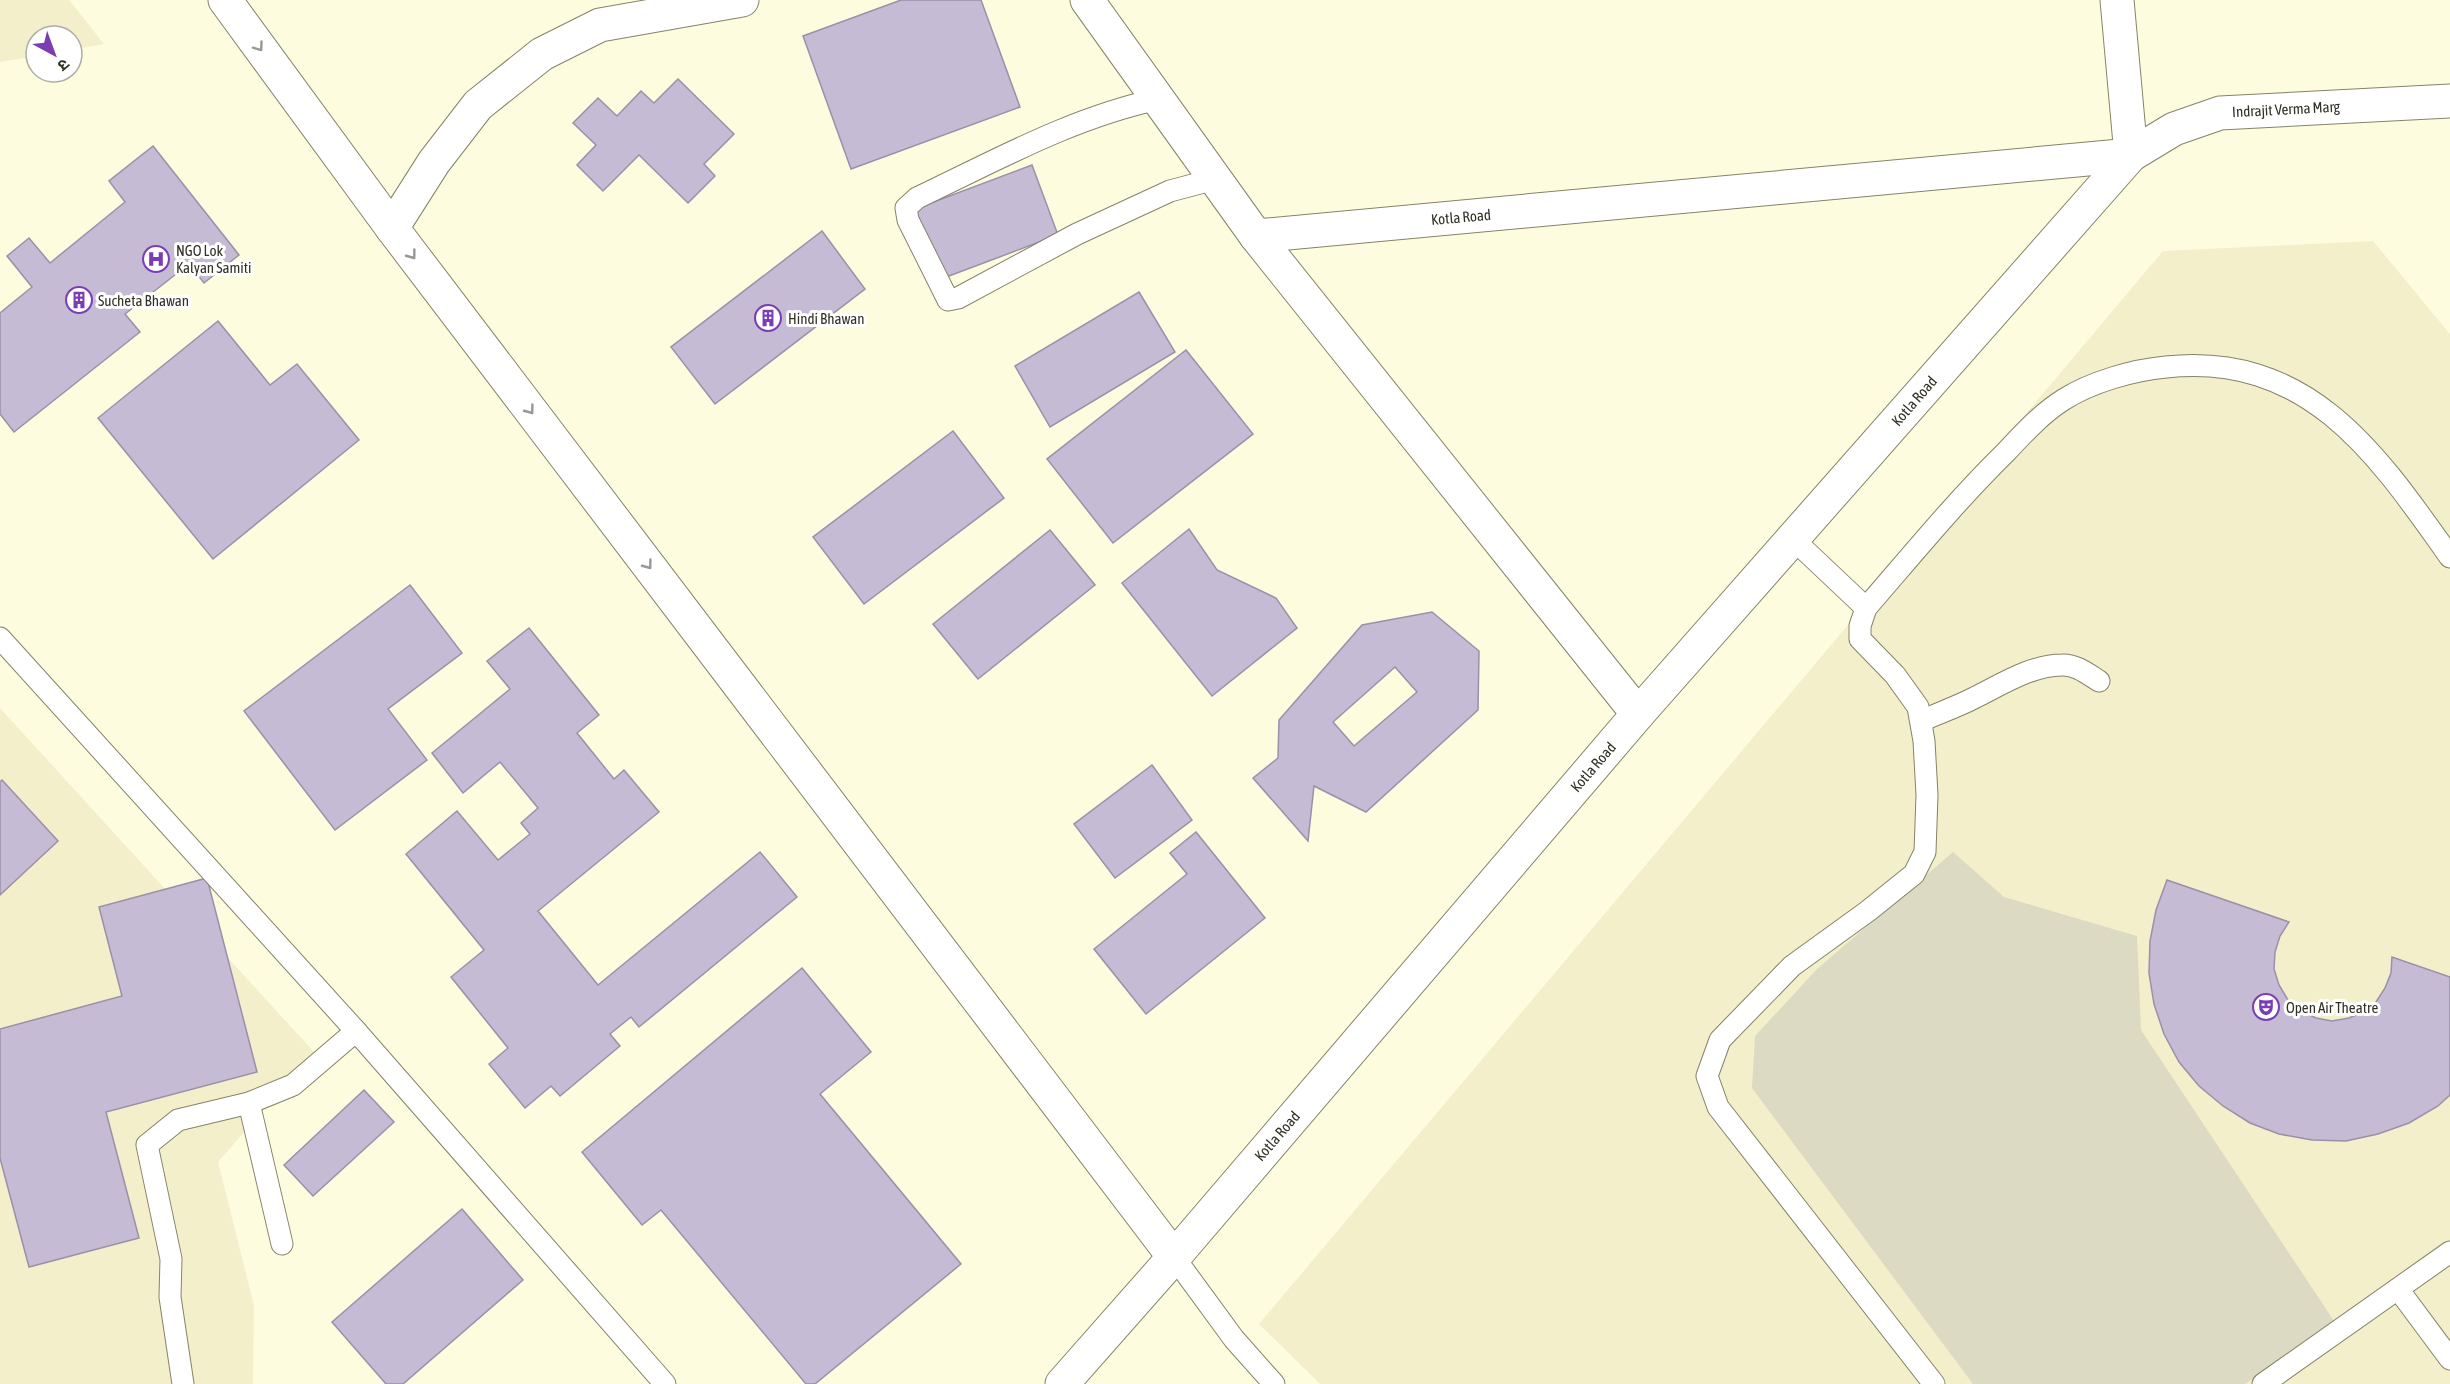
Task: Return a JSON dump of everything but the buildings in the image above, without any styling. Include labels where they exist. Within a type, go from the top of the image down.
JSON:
[{"type":"street","points":[[225,0],[392,228],[1174,1257]]},
{"type":"street","points":[[392,228],[434,162],[478,105],[542,54],[600,25],[742,0]]},
{"type":"street","points":[[1087,0],[1256,236],[1638,714]]},
{"type":"street","points":[[2117,0],[2131,155]]},
{"type":"street","name":"Indrajit Verma Marg","points":[[2131,155],[2174,129],[2220,113],[2450,101]]},
{"type":"street","name":"Kotla Road","points":[[1256,236],[2131,155]]},
{"type":"street","name":"Kotla Road","points":[[1062,1384],[1174,1257],[1638,714],[2131,155]]},
{"type":"lane","points":[[1159,99],[1134,104],[1076,123],[917,198],[906,208],[908,220],[948,300],[958,298],[1077,234],[1170,191],[1215,178]]},
{"type":"lane","points":[[1934,1384],[1718,1107],[1707,1076],[1720,1040],[1792,966],[1868,911],[1914,874],[1925,852],[1927,795],[1918,707],[1895,675],[1860,639],[1860,626],[1866,608],[1982,475],[2035,422],[2063,399],[2118,376],[2146,369],[2188,364],[2232,369],[2277,382],[2318,405],[2354,433],[2394,478],[2450,557]]},
{"type":"lane","points":[[1793,539],[1866,608]]},
{"type":"lane","points":[[0,638],[356,1031],[666,1384]]},
{"type":"lane","points":[[1921,721],[1975,698],[1997,684],[2063,664],[2082,670],[2099,681]]},
{"type":"lane","points":[[183,1384],[170,1297],[171,1259],[147,1145],[178,1120],[249,1103],[293,1085],[356,1031]]},
{"type":"lane","points":[[249,1103],[282,1244]]},
{"type":"lane","points":[[2263,1384],[2450,1252]]},
{"type":"lane","points":[[1174,1257],[1234,1339],[1274,1384]]},
{"type":"lane","points":[[2398,1289],[2450,1359]]},
{"type":"shaded area","points":[[0,0],[69,0],[104,44],[84,48],[84,24],[24,24],[24,58],[0,62]]},
{"type":"shaded area","points":[[2373,241],[2450,334],[2450,1384],[1320,1384],[1259,1324],[2163,251]]},
{"type":"shaded area","points":[[0,708],[314,1052],[218,1162],[254,1306],[253,1384],[0,1384]]},
{"type":"shaded area","points":[[1953,852],[2004,897],[2137,936],[2141,1030],[2334,1321],[2245,1384],[1973,1384],[1752,1088],[1755,1036],[1817,969]]},
{"type":"place","name":"NGO Lok Kalyan Samiti","points":[[156,259]]},
{"type":"place","name":"Sucheta Bhawan","points":[[79,300]]},
{"type":"place","name":"Hindi Bhawan","points":[[768,318]]},
{"type":"place","name":"Open Air Theatre","points":[[2266,1007]]}]
